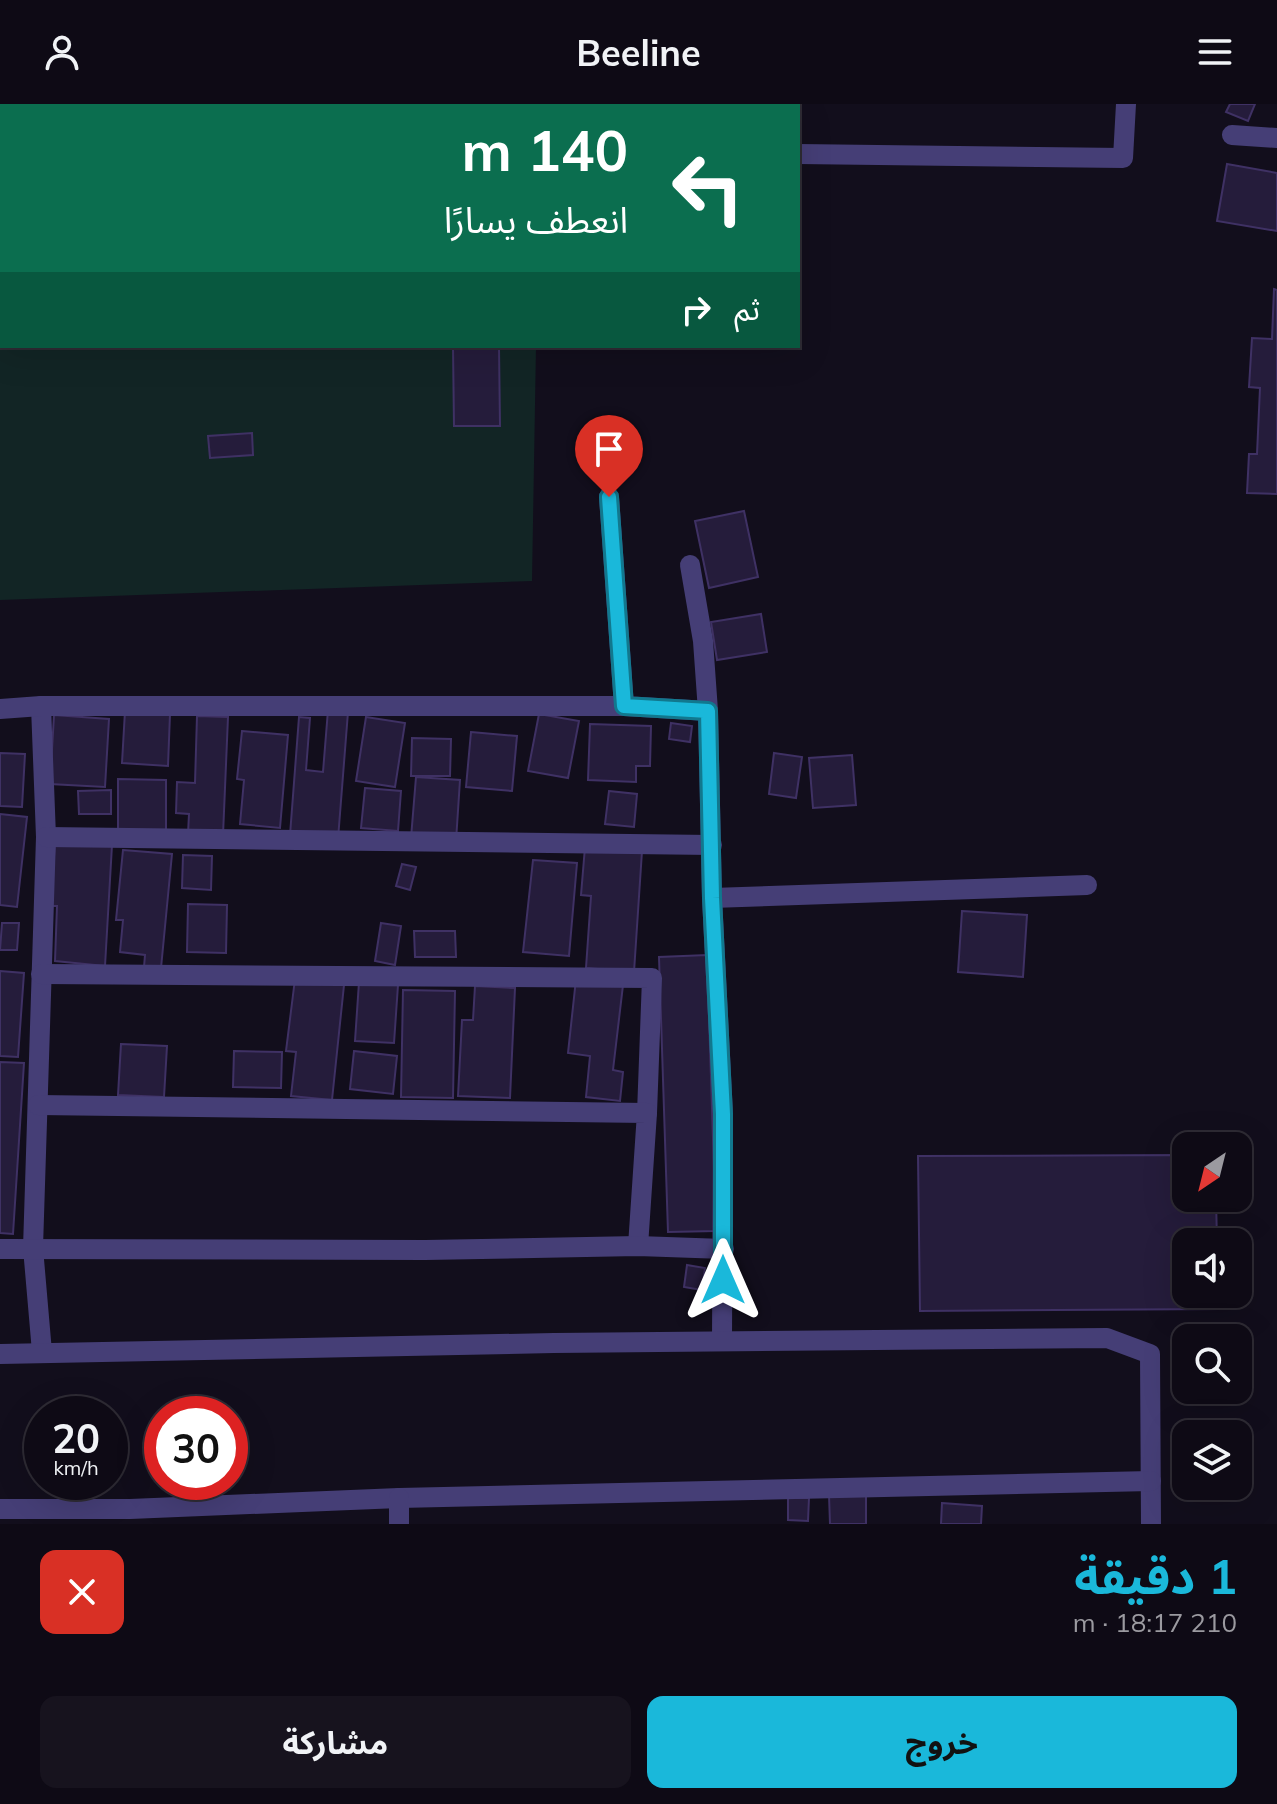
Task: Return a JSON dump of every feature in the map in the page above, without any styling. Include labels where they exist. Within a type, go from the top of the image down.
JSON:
[{"type":"street","points":[[800,154],[1123,158],[1126,104]]},
{"type":"street","points":[[1232,135],[1277,138]]},
{"type":"street","points":[[609,497],[624,706]]},
{"type":"street","points":[[690,565],[703,641],[708,711],[712,898],[723,1114],[722,1341]]},
{"type":"street","points":[[41,706],[46,837],[33,1248],[42,1352]]},
{"type":"street","points":[[0,709],[41,706],[624,706],[708,711]]},
{"type":"street","points":[[46,837],[712,845]]},
{"type":"street","points":[[712,898],[1087,885]]},
{"type":"street","points":[[41,974],[652,978],[638,1246]]},
{"type":"street","points":[[38,1105],[647,1113]]},
{"type":"street","points":[[0,1249],[425,1250],[638,1246],[724,1249]]},
{"type":"street","points":[[0,1354],[722,1341],[1107,1338],[1131,1344],[1150,1354],[1151,1524]]},
{"type":"street","points":[[0,1509],[130,1509],[399,1498],[1151,1481]]},
{"type":"street","points":[[399,1498],[399,1524]]},
{"type":"green space","points":[[0,348],[536,348],[532,581],[0,600]]},
{"type":"building","points":[[1230,104],[1255,104],[1248,121],[1226,112]]},
{"type":"building","points":[[1227,164],[1277,173],[1277,231],[1217,221]]},
{"type":"building","points":[[1274,289],[1277,290],[1277,494],[1247,493],[1249,454],[1257,454],[1260,388],[1249,387],[1252,338],[1272,339]]},
{"type":"building","points":[[453,348],[499,348],[500,426],[454,426]]},
{"type":"building","points":[[252,433],[253,455],[210,458],[208,436]]},
{"type":"building","points":[[744,511],[758,577],[709,588],[695,521]]},
{"type":"building","points":[[761,614],[767,652],[717,660],[711,622]]},
{"type":"building","points":[[328,710],[348,712],[338,839],[290,835],[299,717],[310,718],[306,770],[323,772]]},
{"type":"building","points":[[125,711],[170,714],[168,766],[122,763]]},
{"type":"building","points":[[539,714],[579,721],[568,778],[528,771]]},
{"type":"building","points":[[54,715],[109,719],[105,787],[50,784]]},
{"type":"building","points":[[197,716],[228,717],[223,835],[188,834],[189,814],[176,813],[177,782],[195,783]]},
{"type":"building","points":[[366,717],[405,723],[395,787],[356,781]]},
{"type":"building","points":[[671,723],[692,726],[690,742],[669,739]]},
{"type":"building","points":[[590,724],[651,726],[650,766],[636,766],[636,782],[588,780]]},
{"type":"building","points":[[242,731],[288,735],[280,828],[240,824],[244,780],[237,779]]},
{"type":"building","points":[[471,732],[517,736],[512,791],[466,787]]},
{"type":"building","points":[[412,738],[451,739],[450,776],[411,776]]},
{"type":"building","points":[[0,753],[25,754],[22,807],[0,806]]},
{"type":"building","points":[[774,753],[802,757],[796,798],[769,794]]},
{"type":"building","points":[[852,755],[856,805],[813,808],[809,758]]},
{"type":"building","points":[[416,777],[460,780],[456,841],[411,838]]},
{"type":"building","points":[[118,779],[166,780],[166,832],[118,832]]},
{"type":"building","points":[[365,788],[401,791],[398,831],[361,828]]},
{"type":"building","points":[[111,790],[111,814],[79,814],[78,791]]},
{"type":"building","points":[[609,791],[637,794],[634,827],[605,824]]},
{"type":"building","points":[[0,814],[27,817],[17,907],[0,905]]},
{"type":"building","points":[[55,841],[112,845],[105,966],[55,961],[57,906],[51,906]]},
{"type":"building","points":[[585,847],[642,851],[634,972],[586,968],[591,896],[581,895]]},
{"type":"building","points":[[123,850],[172,854],[161,968],[144,967],[145,955],[120,952],[123,920],[116,920]]},
{"type":"building","points":[[183,855],[212,856],[211,890],[182,888]]},
{"type":"building","points":[[533,860],[577,863],[569,956],[523,952]]},
{"type":"building","points":[[402,864],[416,867],[410,890],[396,886]]},
{"type":"building","points":[[188,904],[227,905],[226,953],[187,952]]},
{"type":"building","points":[[962,911],[1027,915],[1023,977],[958,972]]},
{"type":"building","points":[[2,923],[19,923],[17,950],[0,950]]},
{"type":"building","points":[[381,923],[401,926],[395,965],[375,961]]},
{"type":"building","points":[[414,931],[455,931],[456,957],[415,957]]},
{"type":"building","points":[[707,955],[716,1231],[668,1232],[659,957]]},
{"type":"building","points":[[0,971],[24,973],[18,1057],[0,1056]]},
{"type":"building","points":[[295,979],[344,985],[332,1100],[291,1096],[296,1052],[286,1051]]},
{"type":"building","points":[[576,979],[623,985],[613,1070],[623,1072],[620,1101],[586,1097],[590,1056],[568,1053]]},
{"type":"building","points":[[359,982],[398,985],[394,1043],[355,1041]]},
{"type":"building","points":[[475,986],[515,988],[510,1098],[458,1096],[462,1020],[473,1020]]},
{"type":"building","points":[[403,990],[455,991],[453,1098],[401,1097]]},
{"type":"building","points":[[121,1044],[167,1046],[164,1097],[118,1095]]},
{"type":"building","points":[[234,1051],[282,1052],[281,1088],[233,1087]]},
{"type":"building","points":[[354,1051],[397,1056],[393,1094],[350,1089]]},
{"type":"building","points":[[0,1062],[24,1063],[13,1234],[0,1233]]},
{"type":"building","points":[[1172,1155],[1172,1212],[1216,1212],[1217,1228],[1172,1228],[1172,1308],[1218,1309],[920,1311],[918,1156]]},
{"type":"building","points":[[687,1265],[705,1268],[702,1290],[684,1287]]},
{"type":"building","points":[[829,1495],[866,1495],[866,1524],[830,1524]]},
{"type":"building","points":[[788,1498],[809,1498],[808,1521],[788,1520]]},
{"type":"building","points":[[942,1503],[982,1506],[981,1524],[941,1524]]},
{"type":"route","points":[[609,497],[624,706],[708,711],[712,898],[723,1114],[723,1280]]}]
